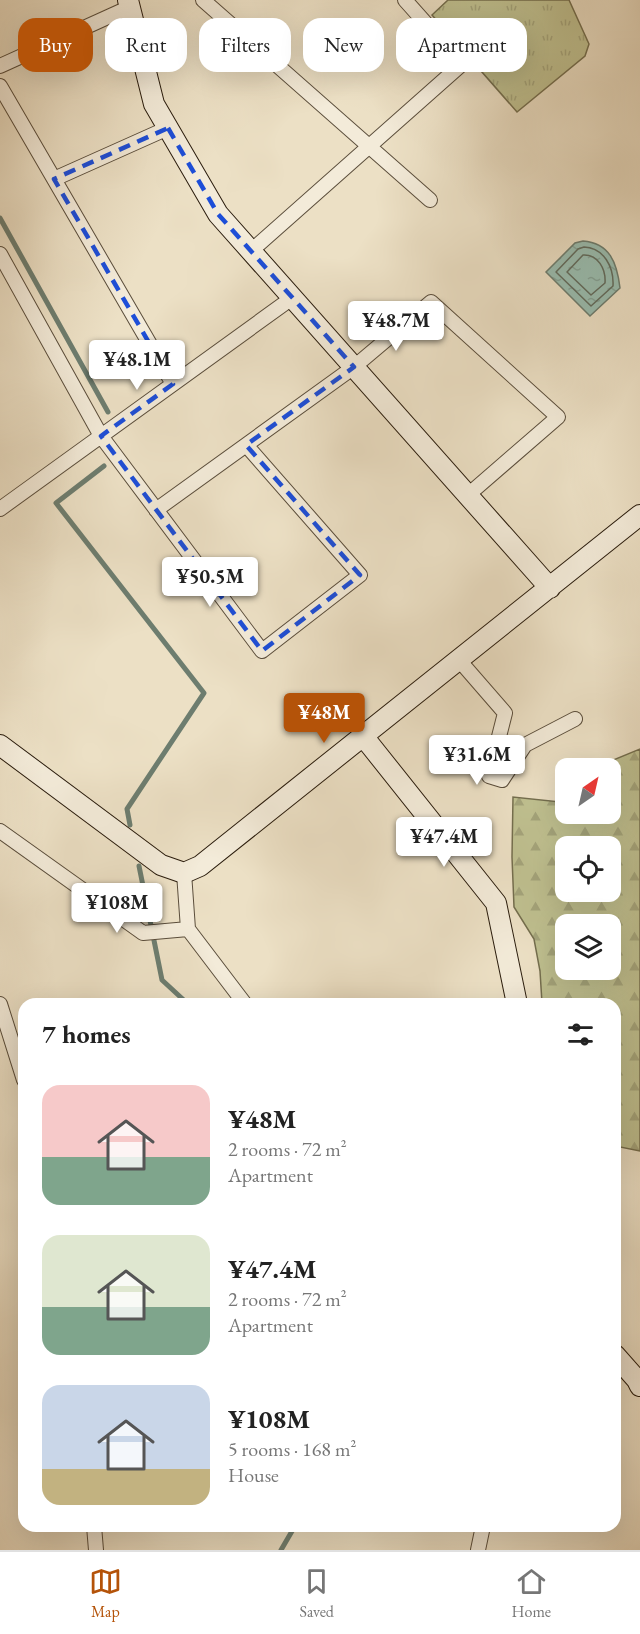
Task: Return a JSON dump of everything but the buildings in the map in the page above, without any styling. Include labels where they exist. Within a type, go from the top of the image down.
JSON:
[{"type":"street","points":[[203,0],[430,201]]},
{"type":"street","points":[[251,251],[462,64],[405,0]]},
{"type":"street","points":[[0,66],[129,3],[154,104],[218,214],[550,588]]},
{"type":"street","points":[[0,86],[173,384]]},
{"type":"street","points":[[54,179],[168,128]]},
{"type":"street","points":[[0,254],[101,436],[262,651],[360,575],[246,445]]},
{"type":"street","points":[[0,509],[292,298]]},
{"type":"street","points":[[156,510],[354,367],[431,302],[558,417],[468,495]]},
{"type":"street","points":[[0,745],[161,865],[184,873],[200,866],[640,515]]},
{"type":"street","points":[[459,660],[505,713],[489,776],[502,780],[525,745],[575,719]]},
{"type":"street","points":[[363,736],[496,903],[516,998]]},
{"type":"street","points":[[0,831],[143,933],[188,929]]},
{"type":"street","points":[[184,873],[188,929],[240,998]]},
{"type":"street","points":[[0,1004],[18,1061]]},
{"type":"street","points":[[621,1362],[639,1382]]},
{"type":"street","points":[[94,1532],[96,1550]]},
{"type":"street","points":[[478,1550],[482,1532]]},
{"type":"highlighted area","points":[[168,128],[218,214],[354,367],[246,445],[360,575],[262,651],[101,436],[173,384],[54,179]]},
{"type":"green space","points":[[448,0],[569,0],[589,44],[585,56],[517,112],[482,72],[527,72],[527,18],[435,18],[432,15]]},
{"type":"green space","points":[[640,749],[640,1151],[621,1147],[621,998],[542,998],[540,971],[534,939],[514,907],[513,797],[555,801],[555,824],[621,824],[621,758],[618,758]]},
{"type":"water","points":[[583,241],[600,246],[611,256],[617,270],[620,288],[590,316],[546,272],[575,243]]},
{"type":"waterway","points":[[0,218],[108,412]]},
{"type":"waterway","points":[[104,466],[56,503],[204,693],[127,809],[130,825]]},
{"type":"waterway","points":[[139,866],[162,980],[182,998]]},
{"type":"waterway","points":[[281,1550],[292,1532]]}]
